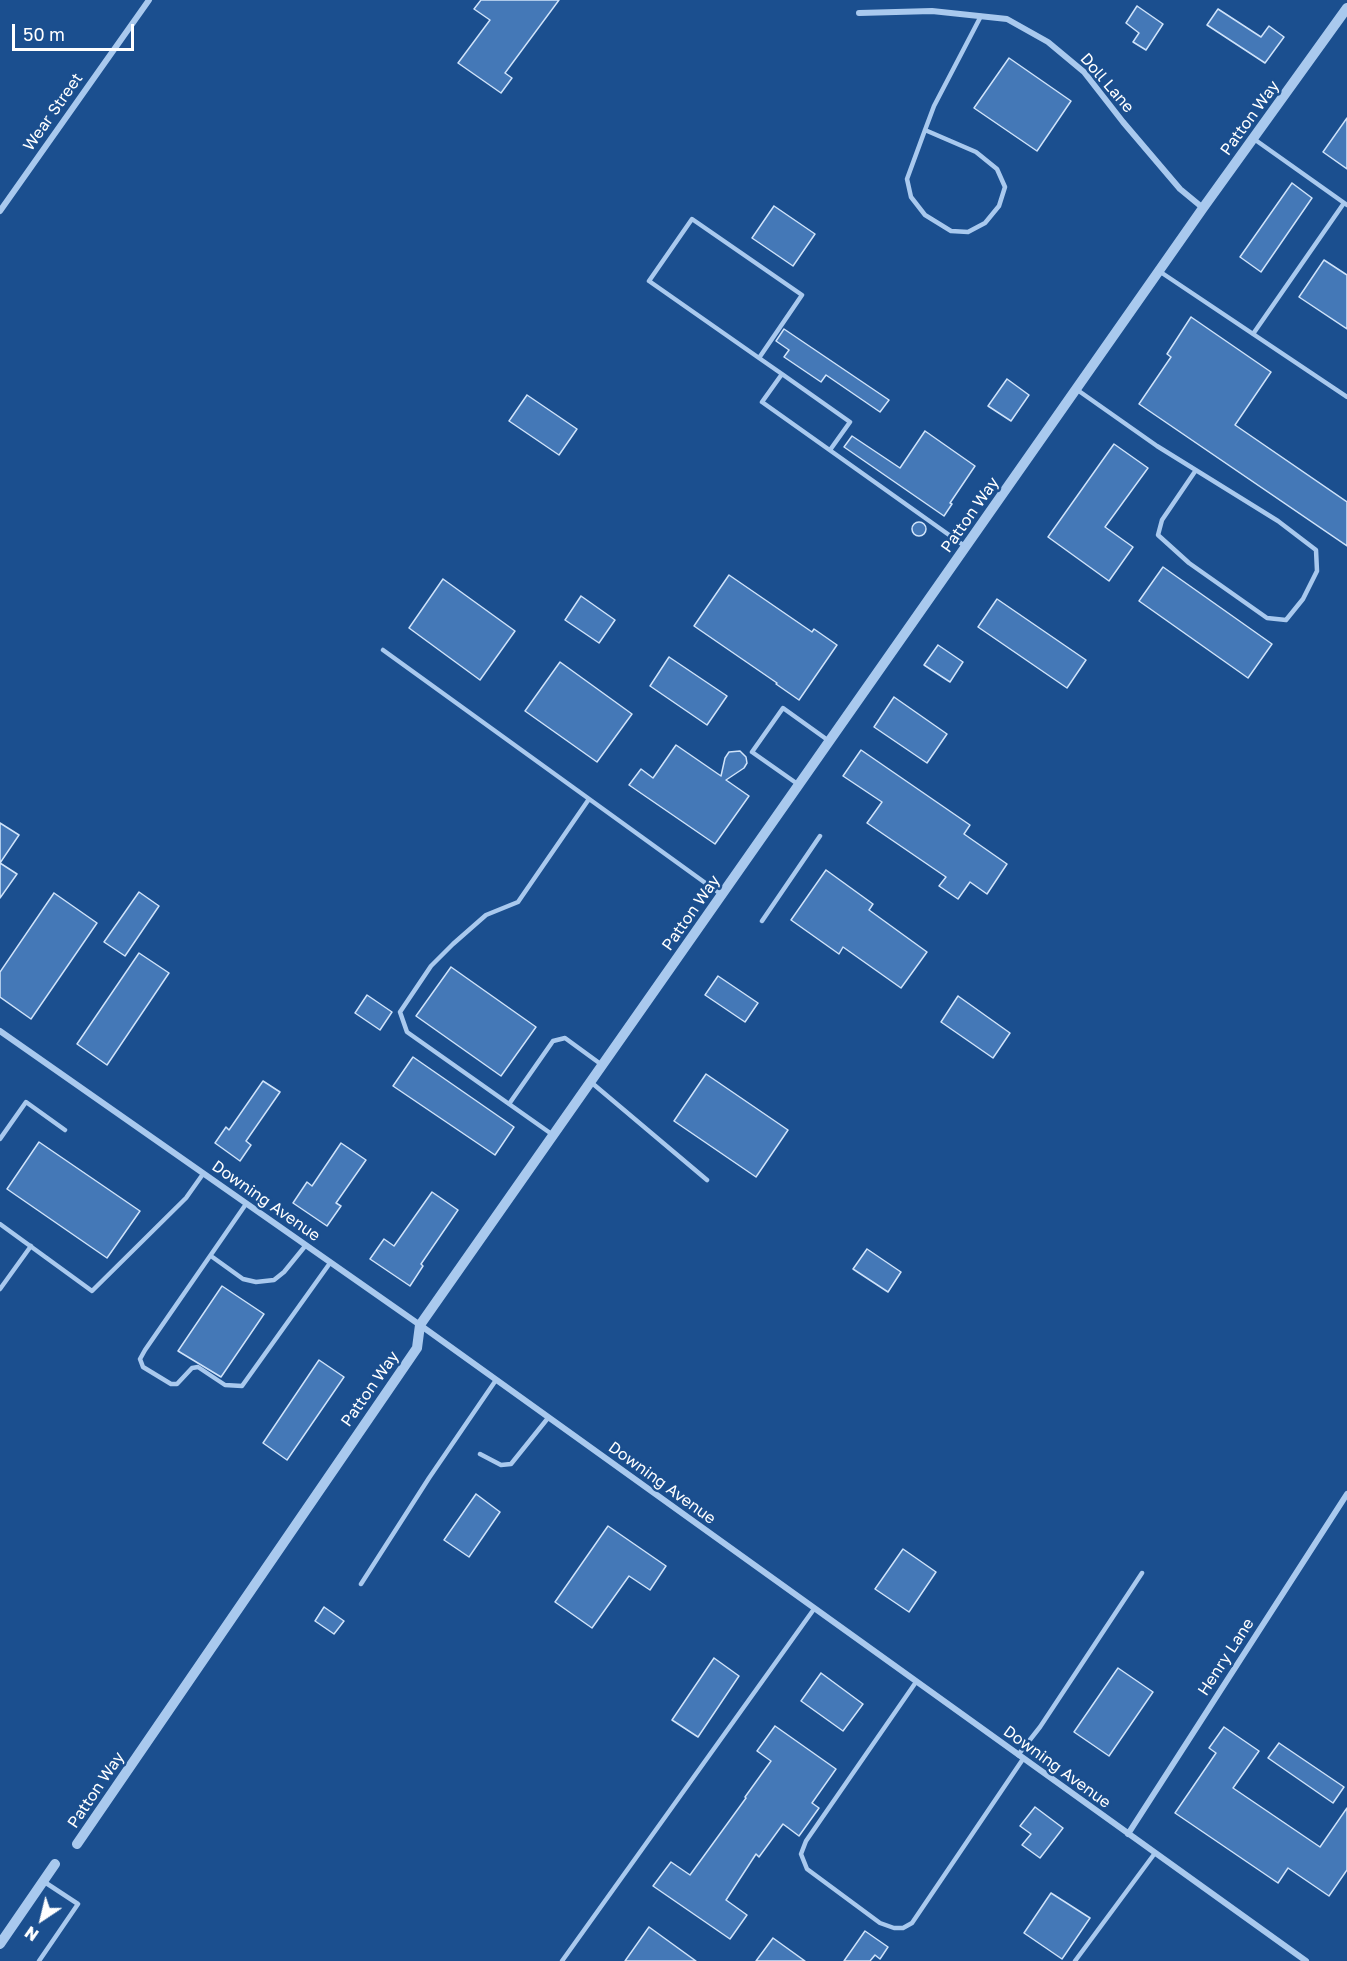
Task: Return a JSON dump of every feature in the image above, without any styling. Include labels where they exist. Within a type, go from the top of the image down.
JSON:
[{"type":"street","name":"Wear Street","points":[[0,211],[148,0]]},
{"type":"street","name":"Patton Way","points":[[76,1844],[417,1348],[420,1325],[1203,208],[1347,8]]},
{"type":"street","name":"Doll Lane","points":[[859,12],[932,11],[1007,19],[1048,42],[1084,72],[1180,189],[1203,208]]},
{"type":"street","name":"Downing Avenue","points":[[0,1031],[420,1325],[1306,1961]]},
{"type":"street","name":"Henry Lane","points":[[1128,1834],[1347,1494]]},
{"type":"street","points":[[0,1944],[55,1864]]},
{"type":"lane","points":[[925,130],[976,152],[998,169],[1005,187],[999,206],[985,223],[968,232],[951,231],[925,215],[911,198],[907,179],[925,130],[934,106],[981,16]]},
{"type":"lane","points":[[1253,138],[1346,204],[1253,334]]},
{"type":"lane","points":[[759,358],[802,296],[692,219],[649,281],[850,422],[830,450]]},
{"type":"lane","points":[[1160,271],[1347,397]]},
{"type":"lane","points":[[782,374],[762,402],[966,547]]},
{"type":"lane","points":[[1076,390],[1157,446],[1278,521],[1316,550],[1317,571],[1303,599],[1286,620],[1268,618],[1189,562],[1158,535],[1162,520],[1196,471]]},
{"type":"lane","points":[[383,650],[722,895]]},
{"type":"lane","points":[[799,785],[752,752],[783,708],[829,741]]},
{"type":"lane","points":[[553,1135],[407,1032],[400,1012],[431,966],[453,944],[486,915],[518,902],[589,799]]},
{"type":"lane","points":[[762,921],[820,836]]},
{"type":"lane","points":[[509,1104],[553,1041],[565,1038],[603,1065]]},
{"type":"lane","points":[[591,1082],[707,1180]]},
{"type":"lane","points":[[0,1139],[27,1102],[65,1130]]},
{"type":"lane","points":[[0,1224],[92,1291],[186,1198],[203,1174]]},
{"type":"lane","points":[[246,1204],[140,1359],[143,1367],[171,1384],[177,1384],[192,1368],[198,1367],[225,1385],[242,1386],[330,1263]]},
{"type":"lane","points":[[211,1256],[243,1279],[256,1282],[273,1280],[279,1276],[306,1245]]},
{"type":"lane","points":[[0,1289],[31,1246]]},
{"type":"lane","points":[[361,1584],[496,1380]]},
{"type":"lane","points":[[480,1454],[501,1465],[511,1464],[548,1418]]},
{"type":"lane","points":[[916,1682],[806,1841],[801,1854],[807,1869],[880,1923],[894,1929],[903,1928],[912,1923],[1142,1573]]},
{"type":"lane","points":[[562,1961],[814,1609]]},
{"type":"lane","points":[[1075,1961],[1155,1853]]},
{"type":"lane","points":[[39,1961],[78,1904],[43,1881]]},
{"type":"building","points":[[481,0],[559,0],[505,73],[512,78],[501,93],[458,63],[490,20],[474,9]]},
{"type":"building","points":[[1137,6],[1163,24],[1146,50],[1133,42],[1139,33],[1126,23]]},
{"type":"building","points":[[1218,9],[1261,37],[1269,26],[1284,37],[1265,63],[1207,25]]},
{"type":"building","points":[[1009,58],[1071,101],[1037,151],[974,108]]},
{"type":"building","points":[[1347,118],[1347,169],[1323,152]]},
{"type":"building","points":[[1292,183],[1312,198],[1261,272],[1240,257]]},
{"type":"building","points":[[774,206],[815,234],[793,266],[752,238]]},
{"type":"building","points":[[1324,260],[1347,275],[1347,329],[1299,297]]},
{"type":"building","points":[[1191,317],[1271,372],[1235,425],[1347,502],[1347,546],[1139,404],[1171,357],[1167,354]]},
{"type":"building","points":[[784,329],[889,400],[880,412],[826,375],[821,382],[784,357],[789,350],[776,341]]},
{"type":"building","points":[[1007,379],[1029,395],[1011,421],[988,406]]},
{"type":"building","points":[[527,395],[577,429],[559,455],[509,421]]},
{"type":"building","points":[[925,431],[975,466],[944,516],[844,447],[852,436],[900,468]]},
{"type":"building","points":[[1114,444],[1148,468],[1105,527],[1133,547],[1109,581],[1048,537]]},
{"type":"building","points":[[916,522],[922,522],[926,529],[922,536],[916,536],[912,532],[912,526]]},
{"type":"building","points":[[1163,567],[1272,644],[1248,678],[1139,601]]},
{"type":"building","points":[[729,575],[812,632],[814,629],[837,645],[799,700],[694,626]]},
{"type":"building","points":[[443,579],[515,631],[480,680],[409,628]]},
{"type":"building","points":[[581,596],[615,620],[599,643],[565,620]]},
{"type":"building","points":[[997,599],[1086,660],[1067,688],[978,627]]},
{"type":"building","points":[[938,645],[963,662],[950,682],[924,665]]},
{"type":"building","points":[[669,657],[727,696],[707,725],[650,686]]},
{"type":"building","points":[[560,662],[632,714],[597,762],[525,711]]},
{"type":"building","points":[[894,697],[947,734],[927,763],[874,727]]},
{"type":"building","points":[[676,745],[721,776],[725,758],[729,752],[740,751],[746,757],[747,763],[744,768],[726,780],[749,796],[715,844],[629,785],[641,769],[653,778]]},
{"type":"building","points":[[861,750],[970,825],[964,834],[1007,864],[987,894],[970,882],[958,899],[939,886],[946,877],[867,823],[882,802],[843,776]]},
{"type":"building","points":[[0,823],[19,835],[0,863]]},
{"type":"building","points":[[0,863],[17,874],[0,898]]},
{"type":"building","points":[[826,870],[873,904],[869,910],[927,952],[901,988],[843,947],[839,954],[791,920]]},
{"type":"building","points":[[139,892],[159,906],[125,956],[104,942]]},
{"type":"building","points":[[54,893],[97,923],[31,1019],[0,997],[0,972]]},
{"type":"building","points":[[139,953],[169,973],[107,1065],[77,1044]]},
{"type":"building","points":[[451,967],[536,1027],[501,1076],[416,1016]]},
{"type":"building","points":[[718,976],[758,1003],[745,1022],[705,995]]},
{"type":"building","points":[[367,995],[392,1012],[380,1030],[355,1013]]},
{"type":"building","points":[[958,996],[1010,1033],[993,1058],[941,1022]]},
{"type":"building","points":[[413,1057],[514,1127],[495,1155],[393,1086]]},
{"type":"building","points":[[706,1074],[788,1130],[756,1177],[674,1121]]},
{"type":"building","points":[[263,1081],[280,1092],[246,1141],[251,1145],[240,1161],[215,1143],[226,1127],[229,1130]]},
{"type":"building","points":[[39,1142],[140,1211],[107,1258],[7,1189]]},
{"type":"building","points":[[341,1143],[366,1160],[336,1203],[341,1206],[327,1226],[293,1203],[307,1182],[312,1186]]},
{"type":"building","points":[[432,1192],[458,1210],[421,1264],[423,1266],[410,1286],[370,1259],[384,1239],[394,1246]]},
{"type":"building","points":[[867,1249],[901,1272],[888,1292],[853,1269]]},
{"type":"building","points":[[222,1286],[264,1314],[221,1377],[178,1351]]},
{"type":"building","points":[[319,1360],[344,1377],[287,1460],[263,1443]]},
{"type":"building","points":[[476,1494],[500,1512],[469,1557],[444,1540]]},
{"type":"building","points":[[608,1526],[666,1566],[650,1590],[629,1576],[592,1628],[555,1602]]},
{"type":"building","points":[[903,1549],[936,1572],[909,1612],[875,1589]]},
{"type":"building","points":[[324,1607],[344,1621],[334,1634],[315,1621]]},
{"type":"building","points":[[714,1658],[739,1676],[698,1737],[672,1720]]},
{"type":"building","points":[[1118,1668],[1153,1692],[1109,1756],[1074,1732]]},
{"type":"building","points":[[821,1673],[863,1704],[843,1731],[801,1701]]},
{"type":"building","points":[[775,1726],[836,1769],[812,1803],[819,1808],[799,1836],[783,1824],[759,1857],[756,1854],[726,1900],[747,1915],[730,1939],[653,1886],[671,1862],[690,1875],[771,1761],[757,1751]]},
{"type":"building","points":[[1224,1727],[1259,1751],[1233,1788],[1320,1847],[1347,1808],[1347,1870],[1329,1896],[1288,1868],[1278,1883],[1175,1813],[1216,1753],[1209,1748]]},
{"type":"building","points":[[1279,1743],[1344,1787],[1333,1803],[1268,1758]]},
{"type":"building","points":[[1035,1807],[1063,1828],[1040,1858],[1022,1845],[1031,1834],[1020,1826]]},
{"type":"building","points":[[1051,1893],[1090,1918],[1062,1959],[1024,1933]]},
{"type":"building","points":[[649,1927],[696,1961],[625,1961]]},
{"type":"building","points":[[865,1931],[888,1947],[880,1959],[875,1955],[870,1961],[844,1961]]},
{"type":"building","points":[[773,1938],[805,1961],[756,1961]]}]
